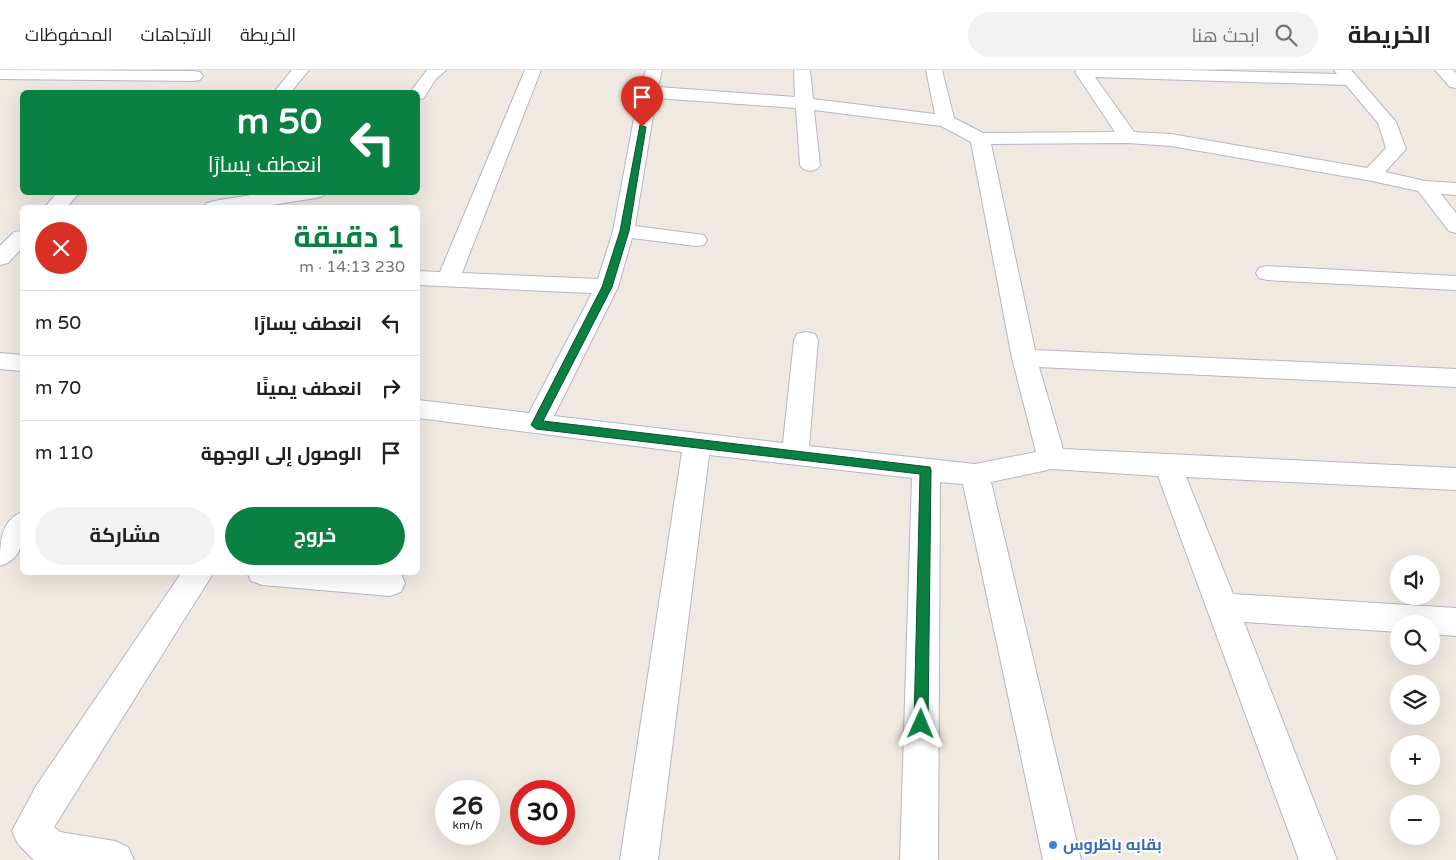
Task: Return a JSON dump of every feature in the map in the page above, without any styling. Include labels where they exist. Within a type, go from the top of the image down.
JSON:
[{"type":"street","points":[[284,90],[301,70]]},
{"type":"street","points":[[420,91],[428,78],[438,70]]},
{"type":"street","points":[[448,280],[533,70]]},
{"type":"street","points":[[536,425],[607,287],[624,231],[648,92],[654,70]]},
{"type":"street","points":[[802,70],[810,165]]},
{"type":"street","points":[[934,70],[946,121]]},
{"type":"street","points":[[1443,70],[1456,83]]},
{"type":"street","points":[[1083,71],[1346,75],[1387,122],[1396,148],[1372,175]]},
{"type":"street","points":[[1083,71],[1128,137]]},
{"type":"street","points":[[0,74],[197,73]]},
{"type":"street","points":[[179,90],[197,73]]},
{"type":"street","points":[[648,92],[804,103],[946,121],[980,139],[1128,137],[1171,140],[1372,175],[1425,187],[1456,190]]},
{"type":"street","points":[[980,139],[1024,358],[1052,459]]},
{"type":"street","points":[[1425,187],[1456,227]]},
{"type":"street","points":[[57,205],[67,195]]},
{"type":"street","points":[[228,205],[296,195]]},
{"type":"street","points":[[624,231],[696,240]]},
{"type":"street","points":[[0,258],[20,238]]},
{"type":"street","points":[[1267,273],[1456,283]]},
{"type":"street","points":[[420,278],[607,287]]},
{"type":"street","points":[[795,455],[806,340]]},
{"type":"street","points":[[1024,358],[1456,378]]},
{"type":"street","points":[[0,361],[20,363]]},
{"type":"street","points":[[420,410],[975,475],[1052,459],[1456,479]]},
{"type":"street","points":[[639,860],[697,444]]},
{"type":"street","points":[[1168,466],[1318,860]]},
{"type":"street","points":[[919,860],[926,470]]},
{"type":"street","points":[[975,475],[1062,860]]},
{"type":"street","points":[[0,554],[20,527]]},
{"type":"street","points":[[115,860],[51,850],[31,831],[49,799],[197,575]]},
{"type":"street","points":[[297,575],[390,583]]},
{"type":"street","points":[[1223,607],[1456,622]]},
{"type":"place","name":"بقابه باظروس","points":[[1053,845]]},
{"type":"route","points":[[642,127],[624,231],[607,287],[536,425],[926,470],[921,724]]}]
